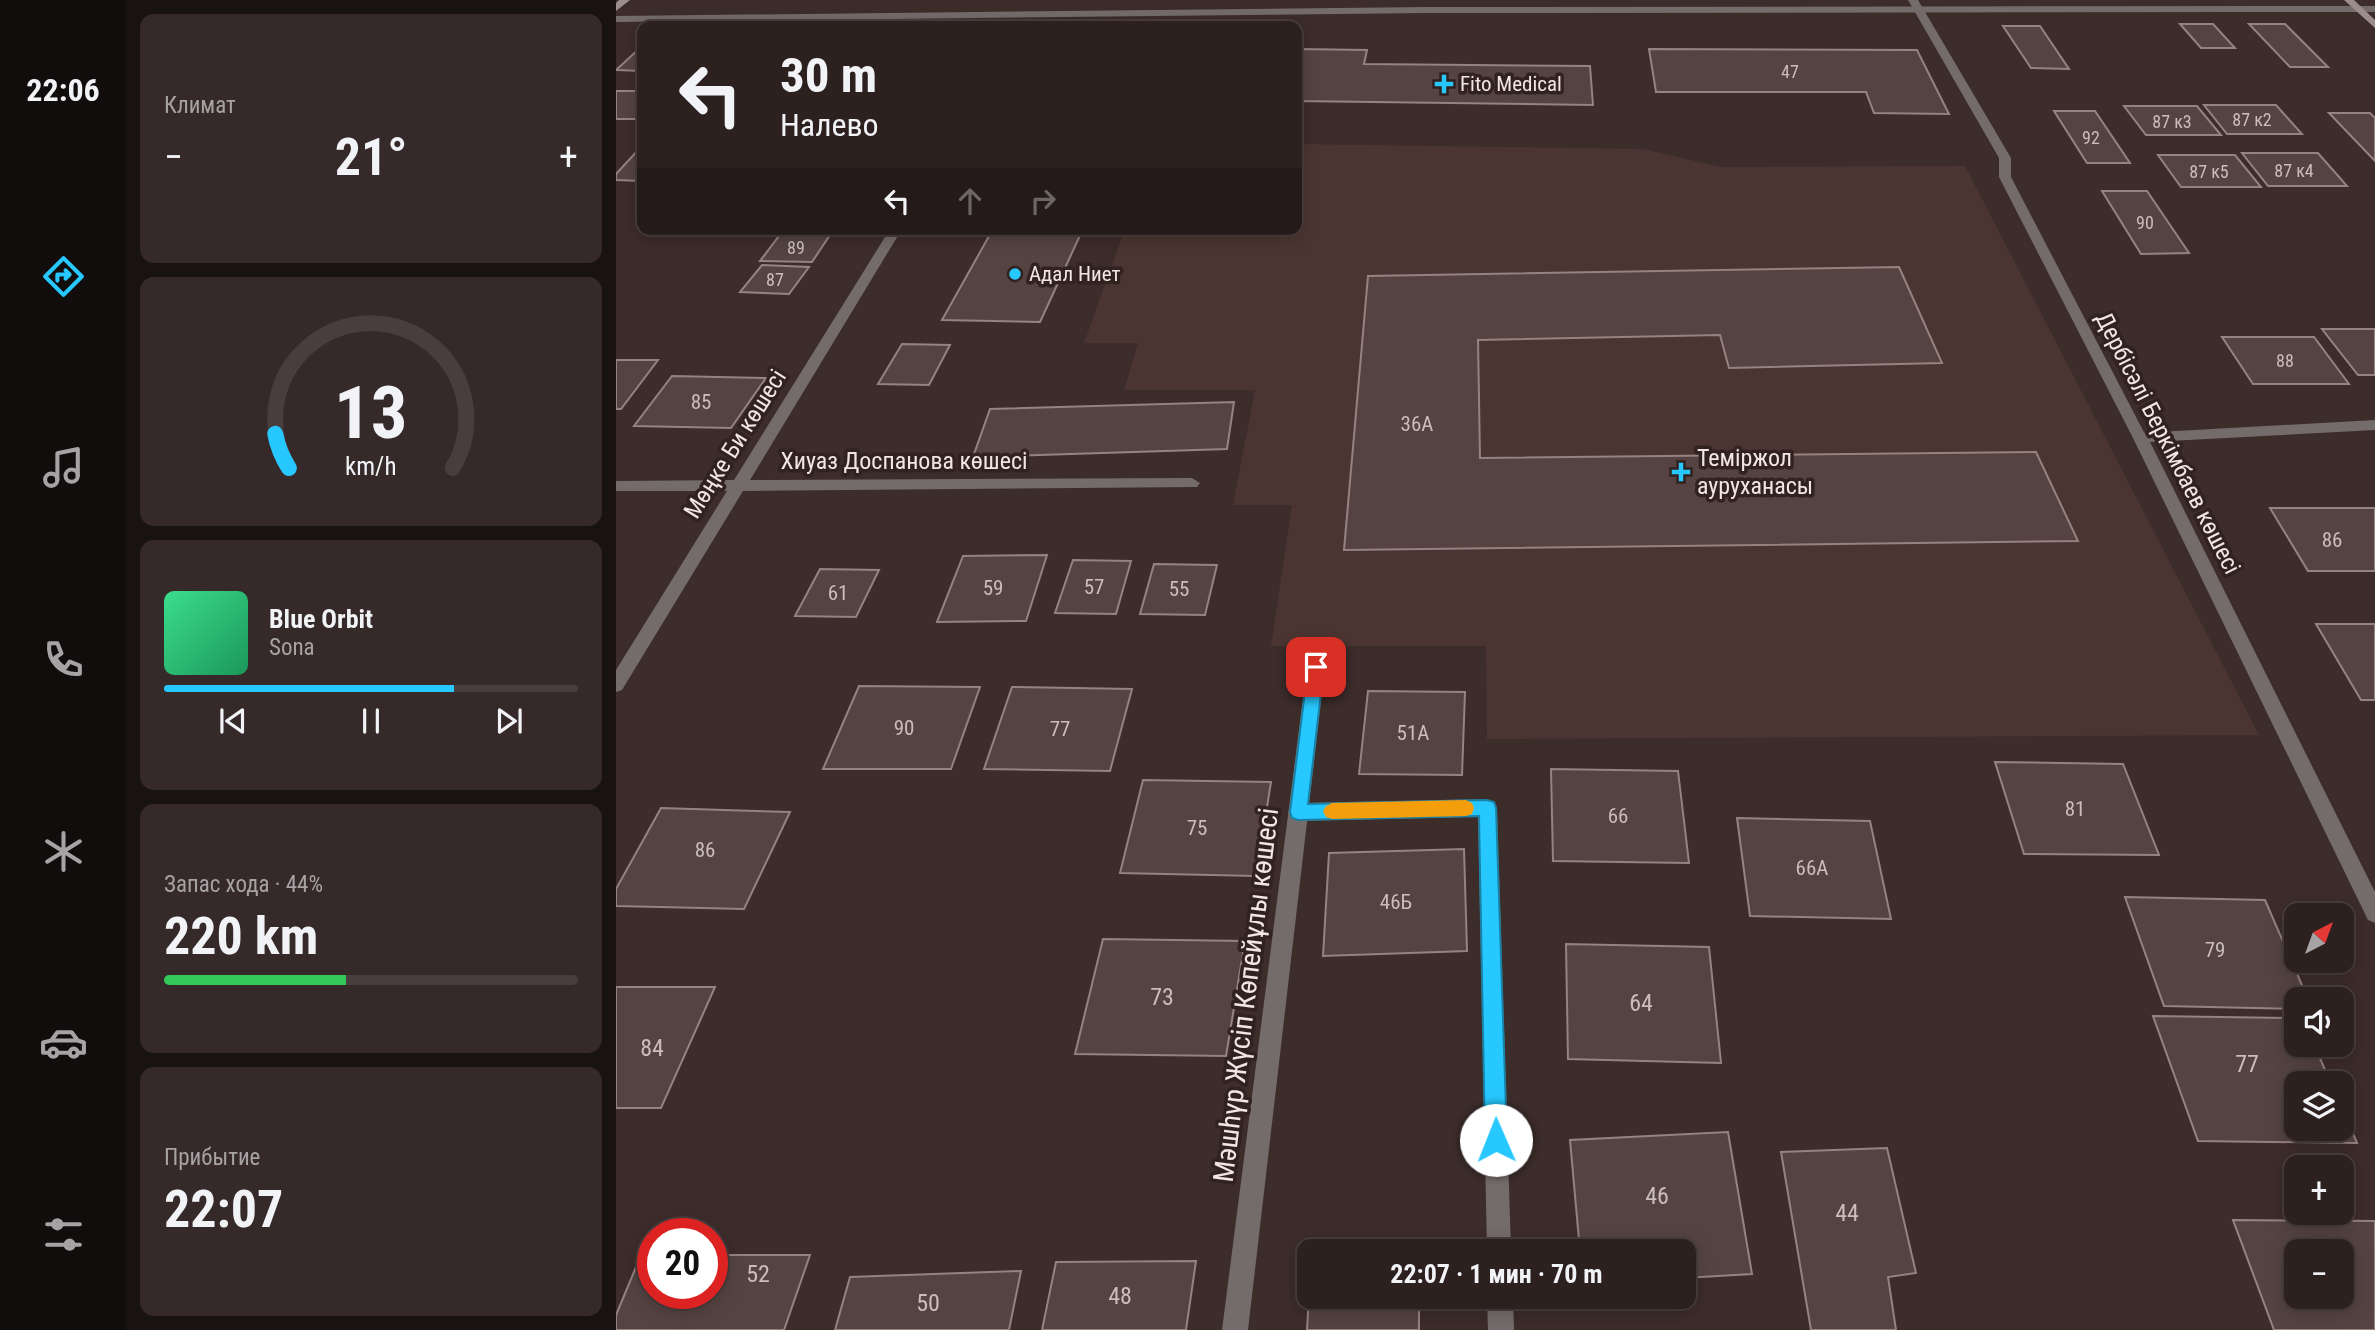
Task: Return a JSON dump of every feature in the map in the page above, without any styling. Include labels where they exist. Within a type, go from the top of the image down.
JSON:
[{"type":"main road","points":[[616,8],[625,0]]},
{"type":"main road","points":[[2349,0],[2375,24]]},
{"type":"street","points":[[1021,21],[1034,0]]},
{"type":"street","points":[[616,19],[1025,15],[1428,5],[2375,9]]},
{"type":"street","name":"Дербісәлі Беркімбаев көшесі","points":[[1915,5],[2006,158],[2005,177],[2140,438],[2375,913]]},
{"type":"street","name":"Мөңке Би көшесі","points":[[616,685],[891,235]]},
{"type":"street","points":[[2140,438],[2375,425]]},
{"type":"street","name":"Хиуаз Доспанова көшесі","points":[[616,486],[1192,482]]},
{"type":"street","name":"Мәшһүр Жүсіп Көпейұлы көшесі","points":[[1235,1330],[1316,667]]},
{"type":"street","points":[[1298,812],[1487,808],[1499,1239]]},
{"type":"street","points":[[1500,1309],[1501,1330]]},
{"type":"shaded area","name":"Теміржол ауруханасы","points":[[1302,144],[1643,149],[1721,167],[1965,166],[2259,735],[1487,739],[1486,646],[1271,646],[1292,505],[1233,505],[1255,390],[1124,390],[1138,343],[1084,343],[1123,235],[1302,235]]},
{"type":"building","points":[[2180,24],[2213,24],[2235,48],[2201,48]]},
{"type":"building","points":[[2249,24],[2285,24],[2328,67],[2290,67]]},
{"type":"building","points":[[2003,26],[2040,26],[2069,69],[2031,68]]},
{"type":"building","name":"Fito Medical","points":[[1302,49],[1367,50],[1364,64],[1590,66],[1593,105],[1302,101]]},
{"type":"building","points":[[1649,49],[1917,50],[1949,114],[1874,113],[1866,92],[1656,92]]},
{"type":"building","points":[[637,51],[637,71],[616,70]]},
{"type":"building","points":[[616,91],[637,91],[637,119],[616,119]]},
{"type":"building","points":[[2204,105],[2276,105],[2302,134],[2227,134]]},
{"type":"building","points":[[2124,106],[2197,106],[2221,135],[2146,135]]},
{"type":"building","points":[[2054,111],[2095,111],[2130,163],[2087,163]]},
{"type":"building","points":[[2329,113],[2370,113],[2375,118],[2375,161]]},
{"type":"building","points":[[637,151],[637,181],[616,180],[616,174]]},
{"type":"building","points":[[2242,153],[2318,153],[2347,186],[2268,186]]},
{"type":"building","points":[[2158,155],[2235,155],[2261,187],[2181,187]]},
{"type":"building","points":[[2102,191],[2147,191],[2189,253],[2141,254]]},
{"type":"building","points":[[780,235],[830,235],[812,262],[760,261]]},
{"type":"building","name":"Адал Ниет","points":[[990,235],[1080,235],[1040,322],[942,320]]},
{"type":"building","points":[[762,265],[809,267],[789,294],[740,292]]},
{"type":"building","points":[[1899,267],[1942,363],[1729,368],[1720,335],[1478,340],[1480,458],[2036,452],[2078,541],[1344,550],[1368,276]]},
{"type":"building","points":[[2322,329],[2375,329],[2375,375],[2358,375]]},
{"type":"building","points":[[2222,337],[2314,337],[2349,384],[2253,384]]},
{"type":"building","points":[[902,344],[950,345],[929,385],[878,384]]},
{"type":"building","points":[[616,360],[658,360],[621,409],[616,409]]},
{"type":"building","points":[[672,376],[766,378],[731,428],[634,426]]},
{"type":"building","points":[[1234,402],[1227,449],[973,457],[990,409]]},
{"type":"building","points":[[2270,508],[2375,508],[2375,571],[2308,571]]},
{"type":"building","points":[[1047,555],[1026,621],[937,622],[963,556]]},
{"type":"building","points":[[1073,560],[1131,561],[1116,614],[1055,613]]},
{"type":"building","points":[[1154,564],[1217,565],[1205,615],[1140,614]]},
{"type":"building","points":[[820,569],[879,570],[856,617],[795,616]]},
{"type":"building","points":[[2316,624],[2375,624],[2375,700],[2361,700]]},
{"type":"building","points":[[859,686],[980,687],[951,769],[823,769]]},
{"type":"building","points":[[1012,687],[1132,689],[1110,771],[984,769]]},
{"type":"building","points":[[1368,691],[1465,692],[1462,775],[1359,774]]},
{"type":"building","points":[[1995,762],[2123,764],[2159,855],[2024,854]]},
{"type":"building","points":[[1551,769],[1678,771],[1689,863],[1553,861]]},
{"type":"building","points":[[1143,780],[1271,782],[1256,876],[1120,873]]},
{"type":"building","points":[[661,808],[790,812],[744,909],[616,906],[616,889]]},
{"type":"building","points":[[1737,818],[1870,821],[1891,919],[1750,916]]},
{"type":"building","points":[[1464,849],[1467,951],[1323,956],[1329,853]]},
{"type":"building","points":[[2125,897],[2265,900],[2284,944],[2284,973],[2297,973],[2303,987],[2284,987],[2284,1009],[2164,1006]]},
{"type":"building","points":[[1103,939],[1245,941],[1226,1056],[1075,1054]]},
{"type":"building","points":[[1566,944],[1709,947],[1721,1063],[1568,1059]]},
{"type":"building","points":[[616,987],[715,987],[661,1108],[616,1108]]},
{"type":"building","points":[[2153,1016],[2284,1018],[2284,1057],[2319,1057],[2326,1071],[2284,1071],[2284,1141],[2354,1141],[2354,1136],[2357,1143],[2198,1141]]},
{"type":"building","points":[[1728,1132],[1752,1274],[1696,1277],[1696,1239],[1579,1239],[1570,1140]]},
{"type":"building","points":[[1887,1148],[1916,1273],[1888,1277],[1896,1330],[1811,1330],[1781,1152]]},
{"type":"building","points":[[2233,1220],[2284,1220],[2284,1225],[2354,1225],[2354,1221],[2375,1221],[2375,1330],[2274,1330]]},
{"type":"building","points":[[728,1255],[810,1255],[784,1330],[616,1330],[616,1315],[637,1265],[637,1309],[728,1309]]},
{"type":"building","points":[[1196,1261],[1186,1330],[1042,1330],[1056,1262]]},
{"type":"building","points":[[1021,1271],[1009,1330],[835,1330],[850,1277]]},
{"type":"building","points":[[1308,1309],[1419,1309],[1419,1330],[1307,1330]]},
{"type":"slow traffic","points":[[1332,811],[1466,808]]},
{"type":"place","name":"Fito Medical","points":[[1444,84]]},
{"type":"place","name":"Адал Ниет","points":[[1015,274]]},
{"type":"place","name":"Теміржол ауруханасы","points":[[1681,472]]},
{"type":"route","points":[[1316,667],[1298,812],[1487,808],[1496,1140]]}]
